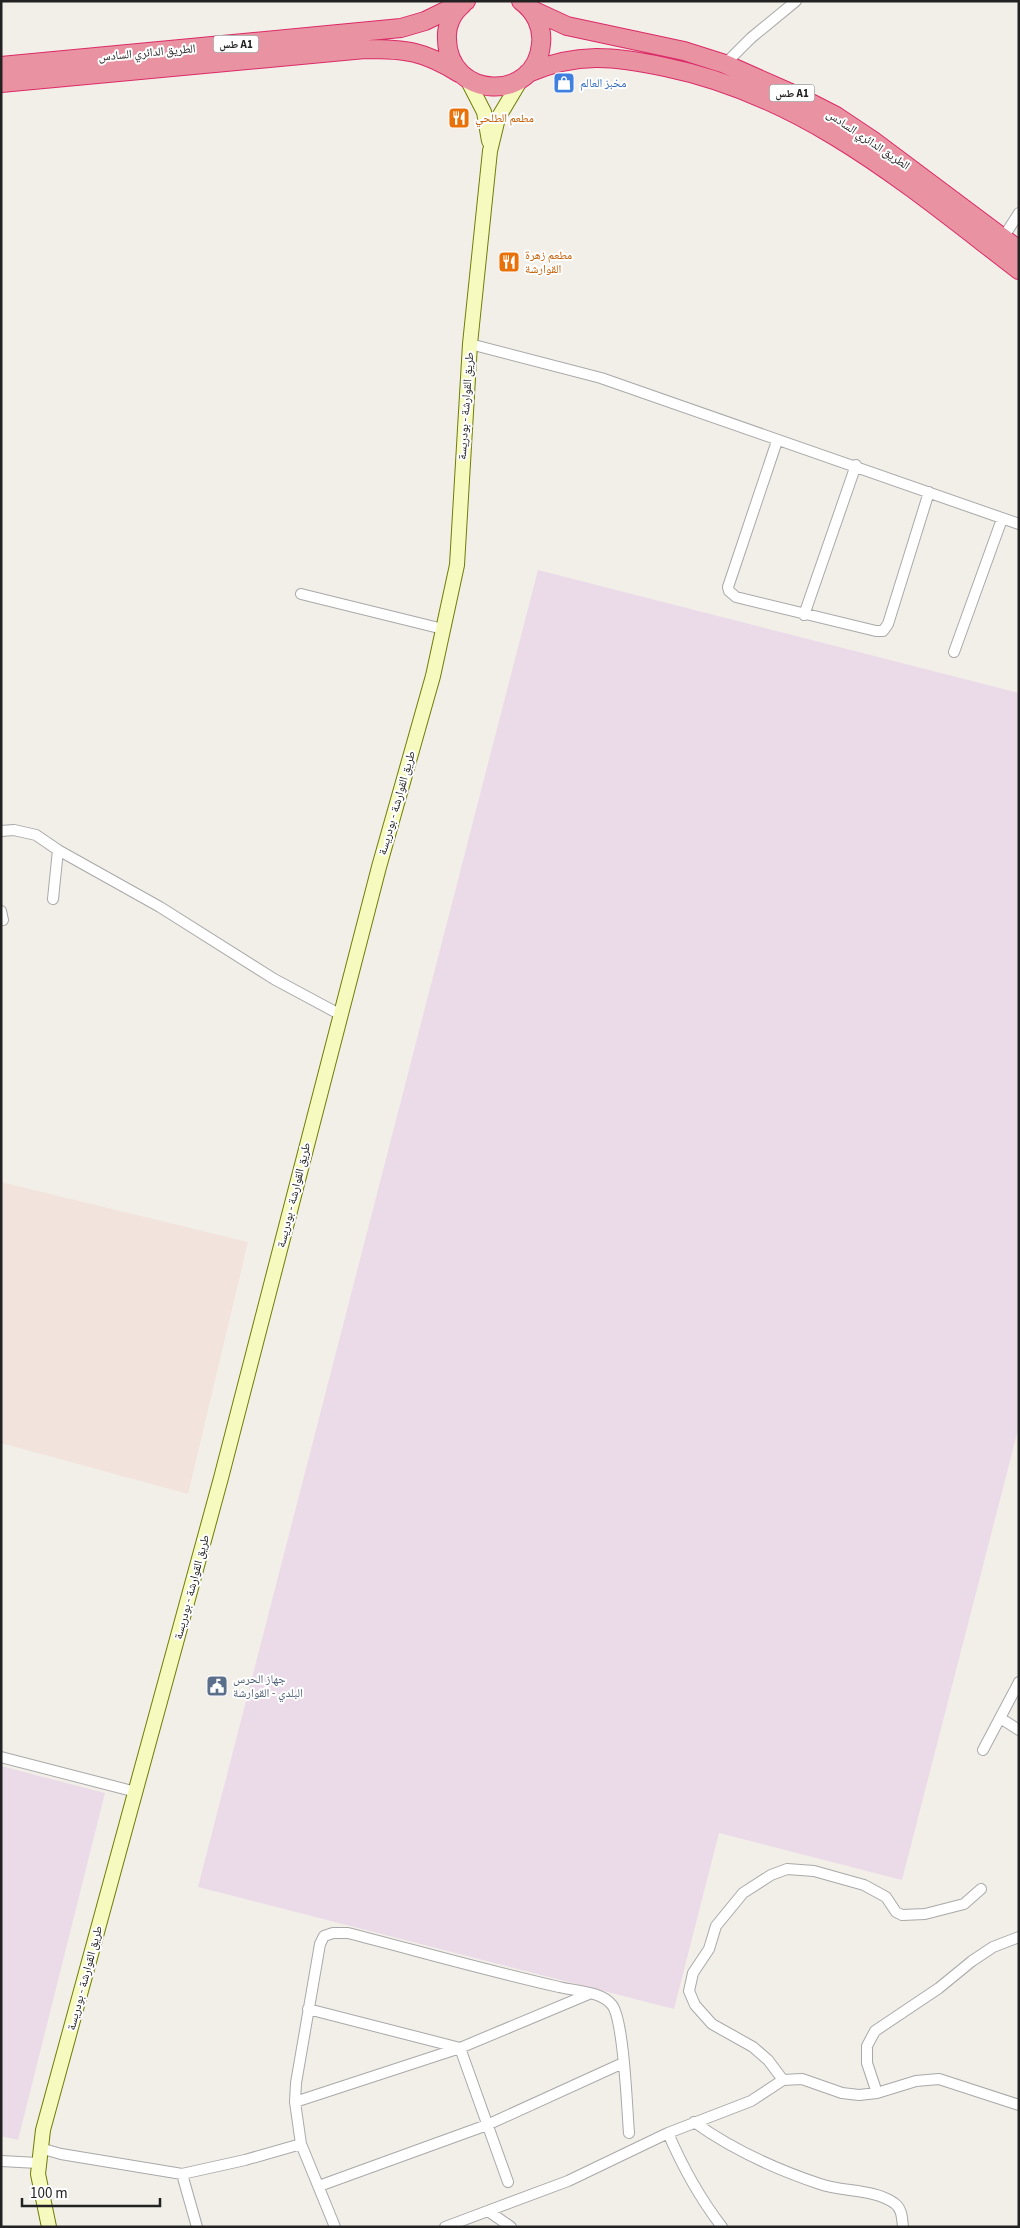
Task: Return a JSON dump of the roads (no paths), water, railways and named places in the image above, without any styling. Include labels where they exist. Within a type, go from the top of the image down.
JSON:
[{"type":"highway","name":"الطريق الدائري السادس","points":[[1,66],[401,28],[425,21],[466,1]]},
{"type":"highway","name":"الطريق الدائري السادس","points":[[463,76],[449,55],[447,34],[450,21],[466,1]]},
{"type":"highway","name":"الطريق الدائري السادس","points":[[525,4],[539,24],[542,41],[538,58],[525,75]]},
{"type":"highway","name":"الطريق الدائري السادس","points":[[525,4],[547,18],[583,30],[684,51],[726,64],[836,116],[872,140],[976,228],[1019,270]]},
{"type":"highway","name":"الطريق الدائري السادس","points":[[1,82],[365,49],[390,49],[419,53],[436,59],[480,86],[495,88],[510,85],[525,75],[566,60],[590,57],[616,58],[672,68],[714,79],[750,92],[827,130],[976,228],[1003,238],[1019,250]]},
{"type":"main road","points":[[490,151],[498,118],[525,75]]},
{"type":"main road","points":[[463,76],[484,112],[490,151]]},
{"type":"main road","name":"طريق القوارشة - بودريسة","points":[[49,2227],[40,2189],[38,2164],[43,2130],[231,1439],[379,867],[432,676],[457,565],[470,344],[490,151]]},
{"type":"street","points":[[726,64],[751,38],[796,1]]},
{"type":"street","points":[[1003,238],[1019,213]]},
{"type":"street","points":[[470,344],[577,370],[776,441],[856,466],[1019,524]]},
{"type":"street","points":[[776,441],[728,586],[729,591],[736,597],[804,615],[883,631],[888,624],[928,492]]},
{"type":"street","points":[[804,615],[856,466]]},
{"type":"street","points":[[954,652],[1002,519]]},
{"type":"street","points":[[301,594],[443,629]]},
{"type":"street","points":[[1,831],[14,830],[36,835],[58,850],[160,907],[274,979],[341,1015]]},
{"type":"street","points":[[53,899],[58,850]]},
{"type":"street","points":[[983,1750],[1019,1682]]},
{"type":"street","points":[[1000,1718],[1019,1730]]},
{"type":"street","points":[[1,1757],[136,1792]]},
{"type":"street","points":[[783,2080],[768,2060],[752,2047],[712,2024],[695,2005],[689,1991],[693,1973],[709,1949],[716,1926],[743,1892],[771,1875],[788,1869],[814,1871],[864,1885],[886,1897],[896,1912],[902,1915],[925,1914],[964,1904],[981,1890]]},
{"type":"street","points":[[335,2227],[300,2144],[295,2102],[298,2059],[320,1944],[324,1936],[333,1933],[348,1933],[535,1982],[603,1997],[612,2005],[617,2018],[629,2132]]},
{"type":"street","points":[[877,2093],[867,2063],[867,2046],[875,2031],[939,1988],[972,1960],[993,1947],[1019,1937]]},
{"type":"street","points":[[295,2102],[460,2048],[589,1994]]},
{"type":"street","points":[[308,2009],[460,2048]]},
{"type":"street","points":[[460,2048],[508,2182]]},
{"type":"street","points":[[319,2186],[487,2125],[623,2063]]},
{"type":"street","points":[[445,2227],[568,2181],[668,2133],[751,2101],[783,2080],[802,2078],[842,2094],[859,2096],[877,2093],[916,2081],[939,2078],[1019,2105]]},
{"type":"street","points":[[694,2122],[730,2147],[812,2181],[892,2202],[901,2211],[903,2227]]},
{"type":"street","points":[[668,2133],[681,2164],[699,2197],[722,2227]]},
{"type":"street","points":[[40,2148],[61,2154],[182,2174],[244,2160],[300,2144]]},
{"type":"street","points":[[1,2161],[38,2164]]},
{"type":"street","points":[[182,2174],[197,2227]]},
{"type":"street","points":[[488,2212],[511,2227]]},
{"type":"place","name":"مخبز العالم","points":[[564,83]]},
{"type":"place","name":"مطعم الطلحي","points":[[459,118]]},
{"type":"place","name":"مطعم زهرة القوارشة","points":[[509,262]]},
{"type":"place","name":"جهاز الحرس البلدي - القوارشة","points":[[217,1686]]}]
